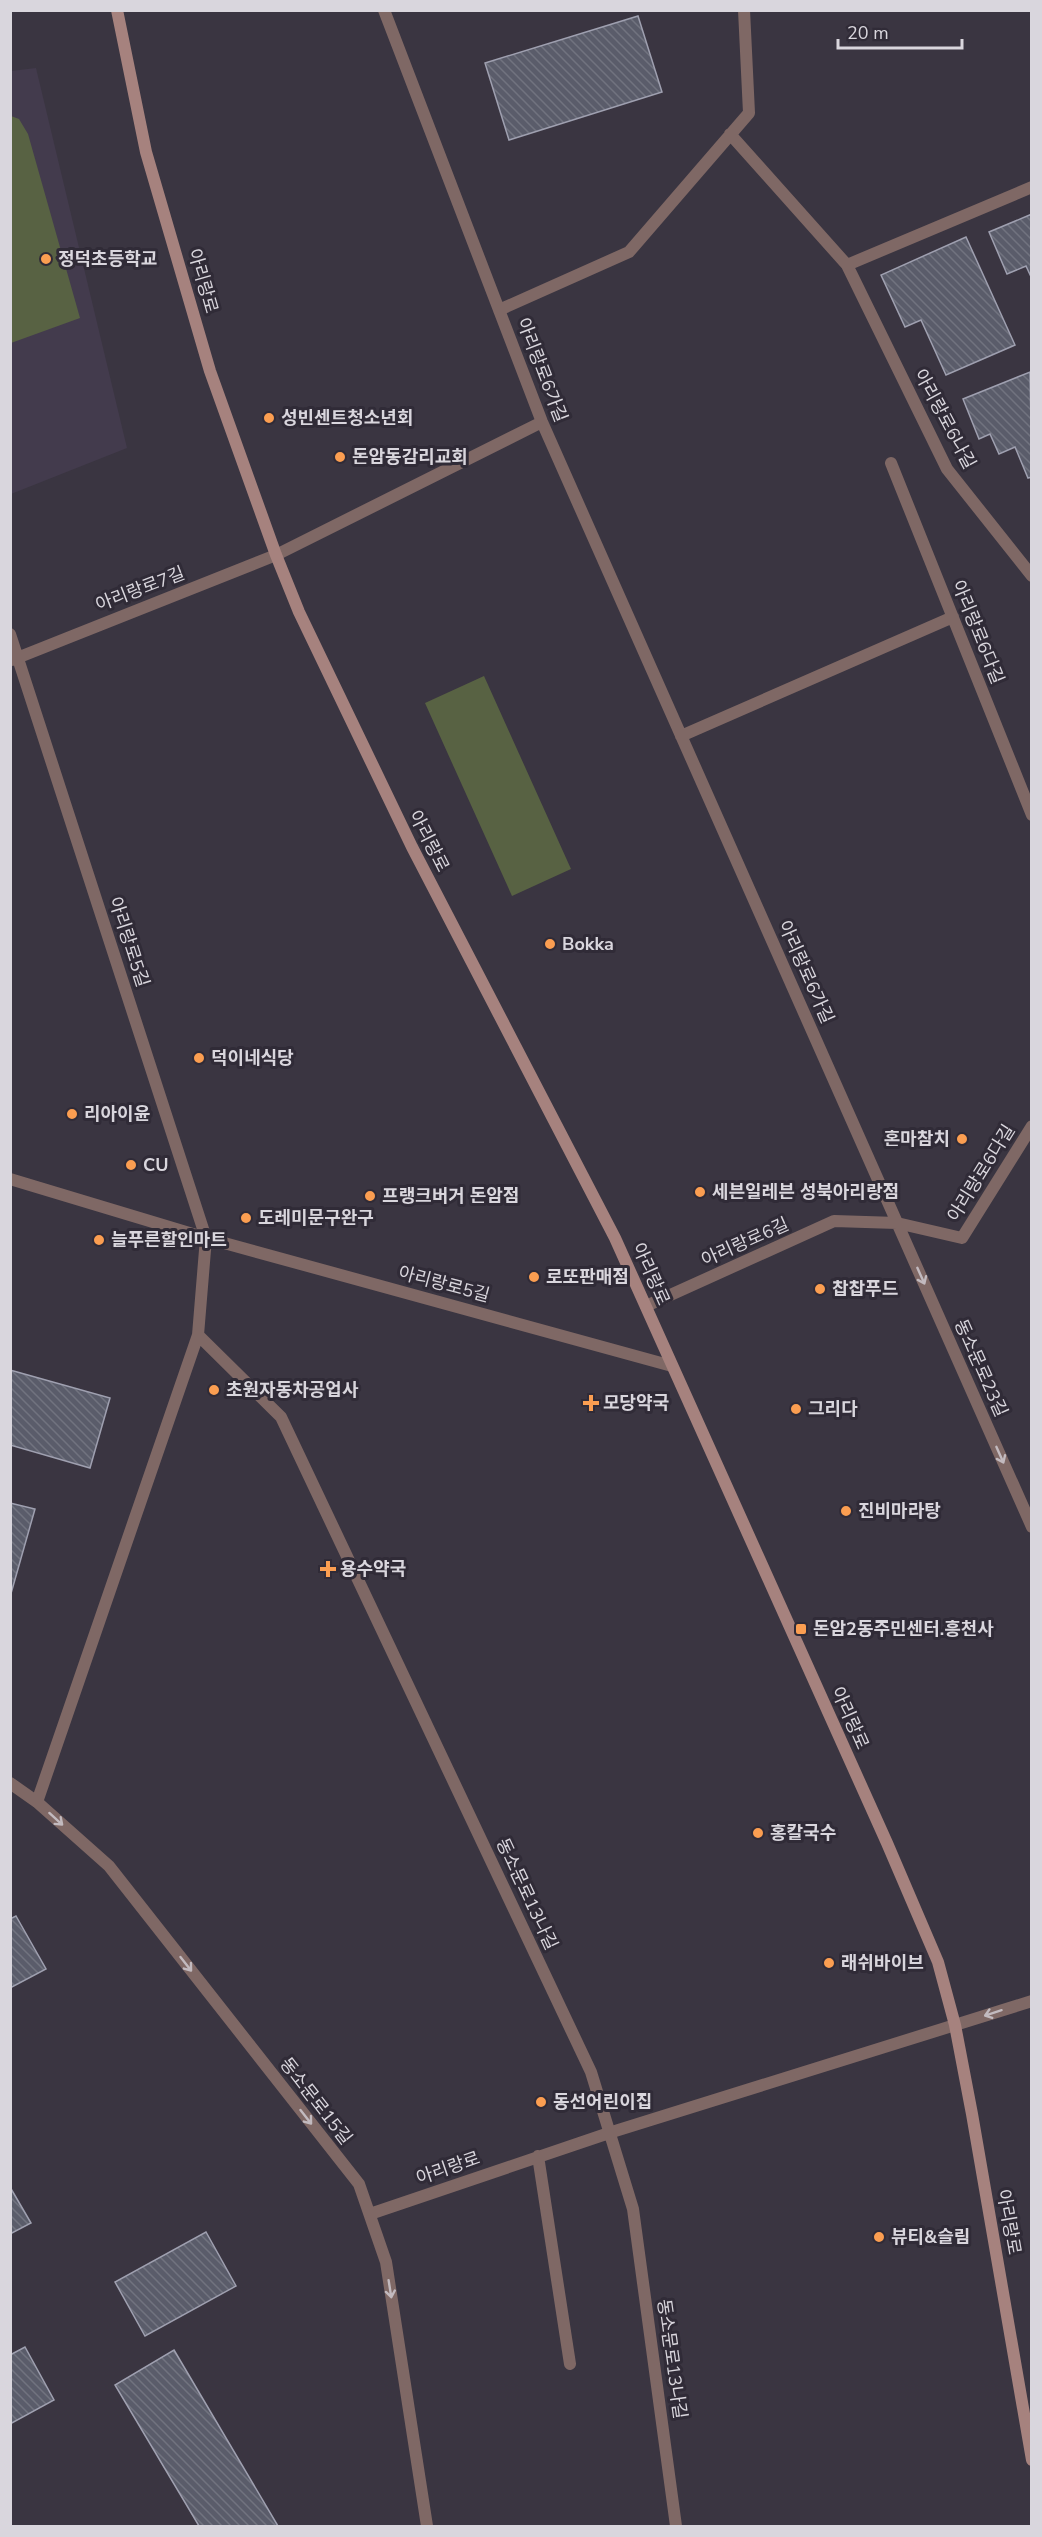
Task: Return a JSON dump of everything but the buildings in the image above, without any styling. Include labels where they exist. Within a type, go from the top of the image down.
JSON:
[{"type":"main road","name":"아리랑로","points":[[117,10],[153,174],[210,371],[276,555],[299,612],[412,847],[615,1238],[887,1843],[938,1962],[956,2025],[1032,2460]]},
{"type":"street","name":"아리랑로6가길","points":[[384,10],[542,422],[897,1223]]},
{"type":"street","points":[[499,310],[629,252],[749,113],[744,10]]},
{"type":"street","name":"아리랑로6나길","points":[[730,134],[847,265],[947,468],[1032,576]]},
{"type":"street","points":[[847,265],[1032,187]]},
{"type":"street","points":[[276,555],[542,422]]},
{"type":"street","name":"아리랑로6다길","points":[[891,463],[1032,815]]},
{"type":"street","name":"아리랑로7길","points":[[14,658],[276,555]]},
{"type":"street","points":[[681,736],[953,617]]},
{"type":"street","points":[[10,634],[14,658]]},
{"type":"street","name":"아리랑로5길","points":[[14,658],[206,1238]]},
{"type":"street","name":"아리랑로6다길","points":[[962,1238],[1032,1126]]},
{"type":"street","name":"아리랑로5길","points":[[10,1179],[206,1238],[672,1366]]},
{"type":"street","name":"아리랑로6길","points":[[646,1306],[834,1221],[897,1223],[962,1238]]},
{"type":"street","name":"동소문로23길","points":[[897,1223],[1032,1527]]},
{"type":"street","points":[[37,1802],[198,1335],[206,1238]]},
{"type":"street","name":"동소문로13나길","points":[[198,1335],[280,1418],[591,2072],[612,2132],[633,2209],[676,2526]]},
{"type":"street","name":"동소문로15길","points":[[10,1782],[37,1802],[109,1866],[359,2184],[386,2262],[427,2526]]},
{"type":"street","points":[[956,2025],[1032,2001]]},
{"type":"street","name":"아리랑로","points":[[369,2214],[612,2132],[956,2025]]},
{"type":"street","points":[[538,2156],[570,2364]]},
{"type":"shaded area","name":"정덕초등학교","points":[[36,68],[127,448],[11,494],[11,71]]},
{"type":"green space","points":[[11,116],[19,119],[28,134],[80,318],[11,343]]},
{"type":"green space","points":[[484,676],[571,869],[512,896],[425,703]]},
{"type":"place","name":"정덕초등학교","points":[[46,259]]},
{"type":"place","name":"성빈센트청소년회","points":[[269,418]]},
{"type":"place","name":"돈암동감리교회","points":[[340,457]]},
{"type":"place","name":"Bokka","points":[[550,944]]},
{"type":"place","name":"덕이네식당","points":[[199,1058]]},
{"type":"place","name":"리아이윤","points":[[72,1114]]},
{"type":"place","name":"혼마참치","points":[[962,1139]]},
{"type":"place","name":"CU","points":[[131,1165]]},
{"type":"place","name":"세븐일레븐 성북아리랑점","points":[[700,1192]]},
{"type":"place","name":"프랭크버거 돈암점","points":[[370,1196]]},
{"type":"place","name":"도레미문구완구","points":[[246,1218]]},
{"type":"place","name":"늘푸른할인마트","points":[[99,1240]]},
{"type":"place","name":"로또판매점","points":[[534,1277]]},
{"type":"place","name":"찹찹푸드","points":[[820,1289]]},
{"type":"place","name":"초원자동차공업사","points":[[214,1390]]},
{"type":"place","name":"모당약국","points":[[591,1403]]},
{"type":"place","name":"그리다","points":[[796,1409]]},
{"type":"place","name":"진비마라탕","points":[[846,1511]]},
{"type":"place","name":"용수약국","points":[[328,1569]]},
{"type":"place","name":"돈암2동주민센터.흥천사","points":[[801,1629]]},
{"type":"place","name":"홍칼국수","points":[[758,1833]]},
{"type":"place","name":"래쉬바이브","points":[[829,1963]]},
{"type":"place","name":"동선어린이집","points":[[541,2102]]},
{"type":"place","name":"뷰티&슬림","points":[[879,2237]]}]
